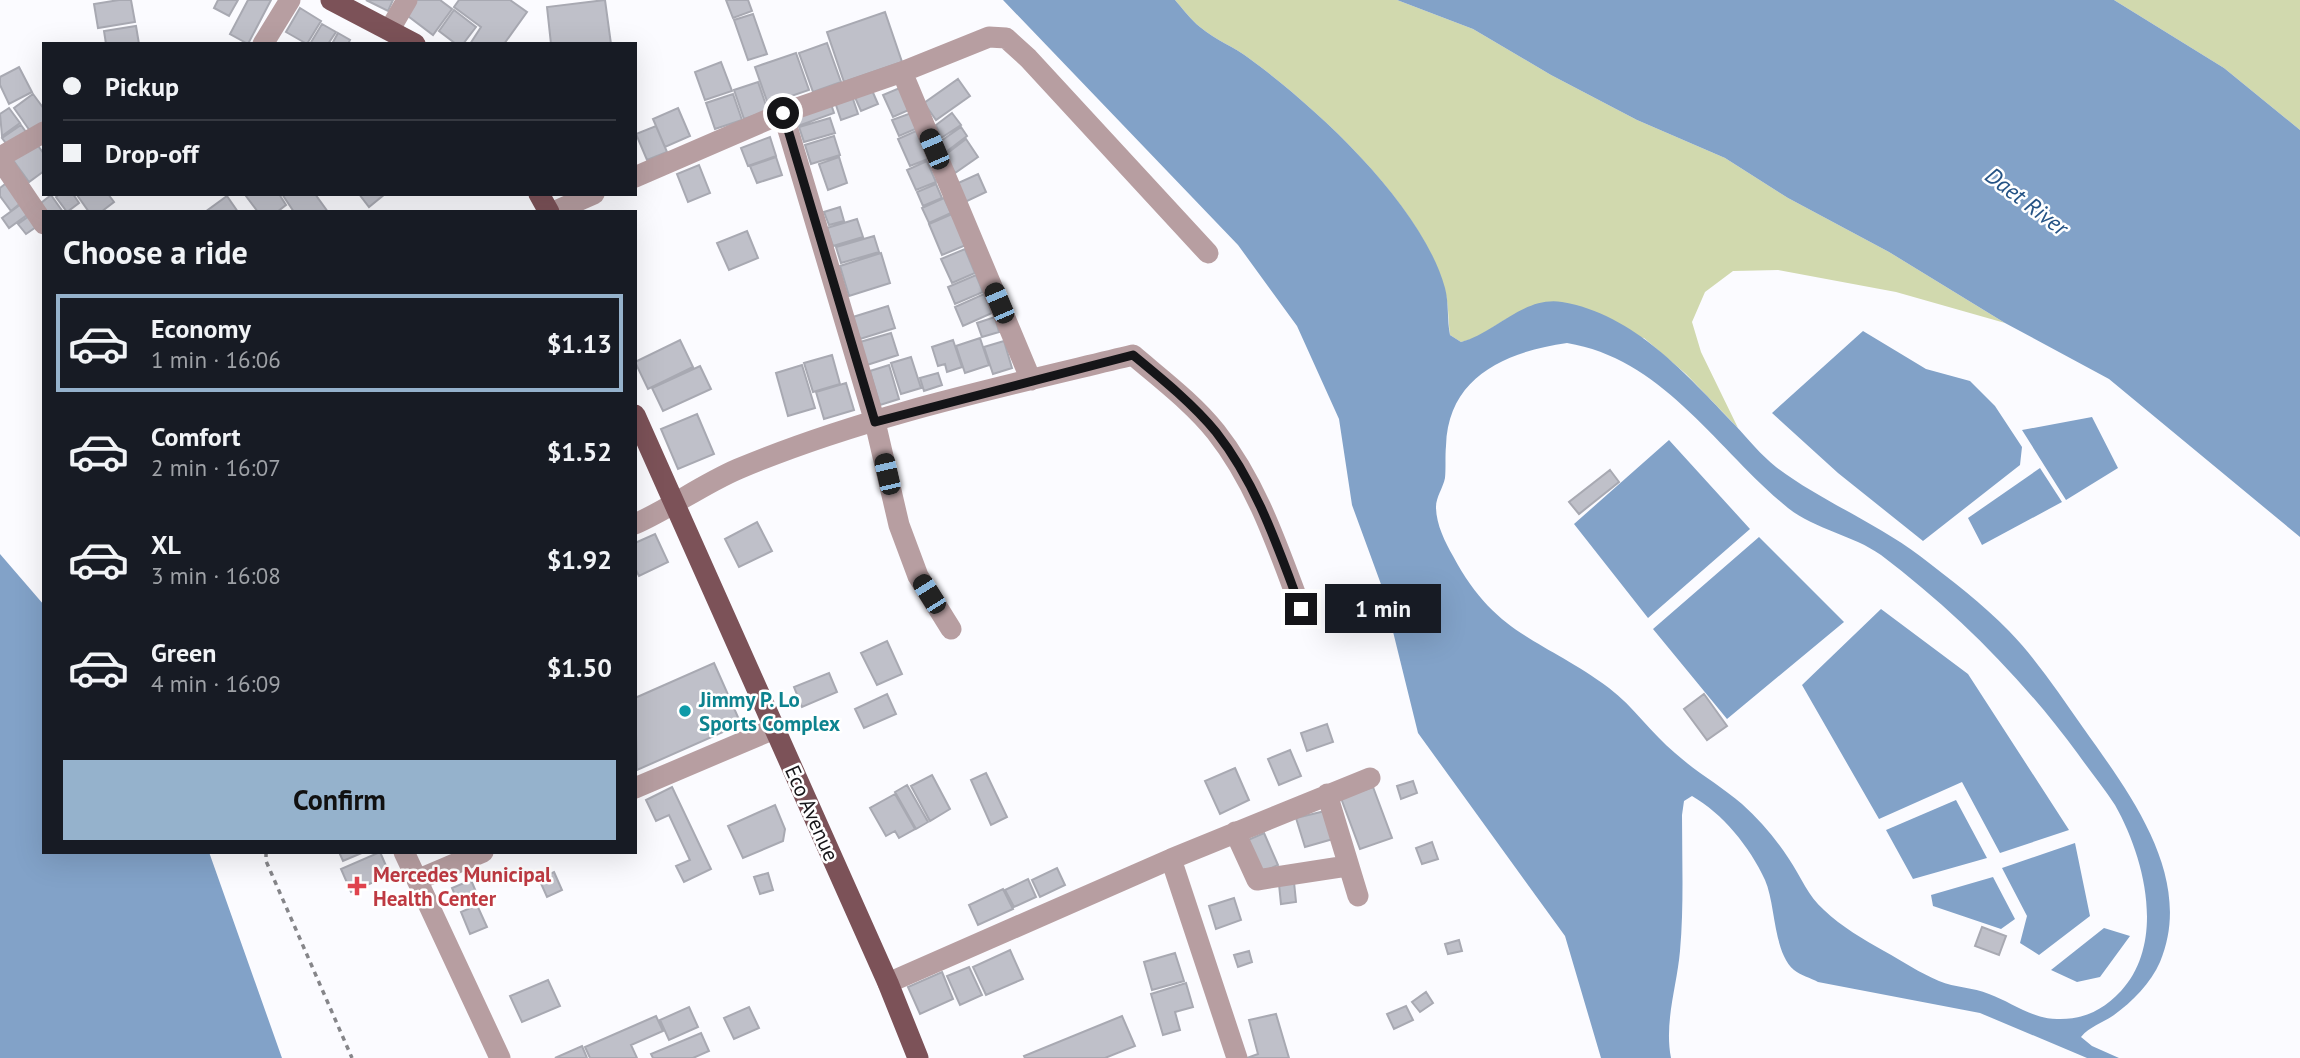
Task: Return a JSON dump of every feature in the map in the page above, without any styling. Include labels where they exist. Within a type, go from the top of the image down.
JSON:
[{"type":"main road","points":[[331,0],[412,42]]},
{"type":"main road","name":"Eco Avenue","points":[[637,420],[888,983],[918,1058]]},
{"type":"street","points":[[264,42],[290,0]]},
{"type":"street","points":[[390,29],[407,0]]},
{"type":"street","points":[[637,176],[783,113],[902,72],[989,37],[1006,38],[1028,58],[1208,253]]},
{"type":"street","points":[[902,72],[1031,380]]},
{"type":"street","points":[[783,113],[875,422],[899,525],[918,576],[951,629]]},
{"type":"street","points":[[42,133],[0,158],[42,221]]},
{"type":"street","points":[[556,210],[589,196]]},
{"type":"street","points":[[637,523],[674,506],[695,488],[741,468],[875,422],[1133,355],[1214,430],[1242,469],[1267,520],[1301,609]]},
{"type":"street","points":[[637,787],[775,729]]},
{"type":"street","points":[[888,983],[1171,859],[1370,778]]},
{"type":"street","points":[[1327,794],[1358,896]]},
{"type":"street","points":[[1235,832],[1257,880],[1348,866]]},
{"type":"street","points":[[405,854],[500,1058]]},
{"type":"street","points":[[417,880],[478,854]]},
{"type":"street","points":[[1171,859],[1237,1058]]},
{"type":"path","points":[[266,854],[266,861],[352,1058]]},
{"type":"green space","points":[[1175,0],[1397,0],[1473,29],[1551,75],[1637,120],[1725,158],[1788,198],[1889,252],[2005,323],[1896,292],[1778,270],[1733,271],[1705,292],[1692,322],[1701,352],[1738,428],[1686,374],[1644,338],[1506,319],[1476,338],[1461,342],[1450,335],[1446,293],[1432,256],[1414,224],[1391,192],[1364,161],[1306,104],[1244,55],[1200,27]]},
{"type":"green space","points":[[2114,0],[2300,0],[2300,130],[2224,68]]},
{"type":"water","points":[[1003,0],[1175,0],[1200,27],[1244,55],[1306,104],[1336,132],[1391,192],[1433,256],[1445,288],[1450,335],[1461,342],[1535,304],[1548,302],[1562,302],[1613,319],[1658,349],[1678,367],[1776,467],[1903,544],[1999,621],[2039,666],[2120,781],[2152,838],[2163,869],[2169,899],[2169,931],[2160,962],[2152,977],[2134,998],[2081,1037],[2092,1046],[2119,1058],[2087,1058],[1980,1013],[1818,982],[1796,972],[1782,952],[1769,890],[1759,868],[1724,821],[1692,796],[1684,801],[1682,815],[1681,934],[1670,1018],[1671,1058],[1601,1058],[1565,936],[1418,733],[1382,587],[1352,505],[1339,419],[1297,326],[1238,245]],"holes":[[[1567,343],[1601,352],[1632,367],[1661,387],[1788,508],[1810,522],[1870,548],[1935,599],[1987,647],[2057,726],[2115,805],[2126,826],[2142,874],[2147,925],[2143,949],[2135,971],[2121,991],[2107,1004],[2076,1018],[2039,1016],[1983,992],[1932,978],[1853,932],[1818,905],[1779,844],[1742,804],[1675,753],[1609,688],[1504,620],[1469,583],[1444,539],[1436,513],[1437,500],[1445,478],[1449,422],[1457,402],[1469,385],[1484,372],[1522,353]]]},
{"type":"water","name":"Daet River","points":[[1397,0],[2114,0],[2224,68],[2300,130],[2300,537],[2109,379],[2005,323],[1889,252],[1788,198],[1725,158],[1637,120],[1551,75],[1473,29]]},
{"type":"water","points":[[1863,331],[1926,369],[1970,381],[1995,406],[2022,447],[2020,465],[1923,541],[1838,473],[1772,413]]},
{"type":"water","points":[[2092,417],[2118,468],[2066,500],[2022,430]]},
{"type":"water","points":[[1669,440],[1750,529],[1648,618],[1574,524]]},
{"type":"water","points":[[2040,468],[2062,502],[1982,545],[1968,518]]},
{"type":"water","points":[[1759,537],[1844,622],[1727,719],[1653,629]]},
{"type":"water","points":[[0,554],[42,603],[42,854],[210,854],[282,1058],[0,1058]]},
{"type":"water","points":[[1881,609],[1968,674],[2069,830],[2000,853],[1962,782],[1879,819],[1802,685]]},
{"type":"water","points":[[1956,800],[1987,858],[1913,879],[1886,830]]},
{"type":"water","points":[[2075,843],[2090,916],[2039,955],[2020,943],[2027,916],[2002,868]]},
{"type":"water","points":[[1993,877],[2015,919],[2001,929],[1933,906],[1931,895]]},
{"type":"water","points":[[2104,928],[2130,936],[2100,977],[2077,982],[2051,970]]},
{"type":"building","points":[[131,0],[135,22],[98,28],[94,4]]},
{"type":"building","points":[[218,0],[238,0],[229,16],[214,8]]},
{"type":"building","points":[[248,0],[271,0],[249,42],[230,34]]},
{"type":"building","points":[[366,0],[393,0],[388,11]]},
{"type":"building","points":[[414,0],[440,0],[452,9],[433,35],[404,13]]},
{"type":"building","points":[[459,0],[510,0],[527,12],[505,42],[471,42],[481,27],[454,7]]},
{"type":"building","points":[[605,0],[611,42],[551,42],[547,7]]},
{"type":"building","points":[[726,0],[748,0],[752,11],[733,18]]},
{"type":"building","points":[[300,8],[321,21],[308,42],[286,32]]},
{"type":"building","points":[[454,10],[476,27],[465,42],[453,42],[439,31]]},
{"type":"building","points":[[885,12],[902,62],[844,82],[827,32]]},
{"type":"building","points":[[753,14],[767,54],[748,60],[734,20]]},
{"type":"building","points":[[322,24],[336,32],[329,42],[311,42]]},
{"type":"building","points":[[136,26],[139,42],[106,42],[104,31]]},
{"type":"building","points":[[338,33],[350,40],[349,42],[333,42]]},
{"type":"building","points":[[827,43],[841,82],[813,92],[799,53]]},
{"type":"building","points":[[796,53],[809,90],[768,104],[755,67]]},
{"type":"building","points":[[721,62],[732,91],[705,100],[695,72]]},
{"type":"building","points":[[19,67],[32,92],[9,104],[0,85],[0,77]]},
{"type":"building","points":[[958,79],[970,96],[936,120],[924,103]]},
{"type":"building","points":[[758,82],[768,111],[744,119],[734,90]]},
{"type":"building","points":[[902,87],[911,109],[893,117],[883,95]]},
{"type":"building","points":[[871,88],[878,104],[861,111],[854,95]]},
{"type":"building","points":[[33,94],[42,106],[42,123],[30,131],[14,108]]},
{"type":"building","points":[[733,94],[742,120],[715,129],[706,103]]},
{"type":"building","points":[[852,96],[858,114],[841,120],[835,102]]},
{"type":"building","points":[[830,101],[834,113],[798,126],[794,114]]},
{"type":"building","points":[[9,108],[20,123],[2,136],[0,114]]},
{"type":"building","points":[[678,108],[690,136],[665,147],[653,119]]},
{"type":"building","points":[[914,112],[920,127],[899,136],[892,120]]},
{"type":"building","points":[[952,113],[961,125],[941,138],[936,125]]},
{"type":"building","points":[[830,118],[835,133],[804,142],[799,127]]},
{"type":"building","points":[[21,125],[26,132],[8,146],[2,138]]},
{"type":"building","points":[[656,126],[667,152],[647,160],[637,134]]},
{"type":"building","points":[[961,127],[967,136],[946,152],[941,141]]},
{"type":"building","points":[[916,131],[928,159],[910,166],[898,139]]},
{"type":"building","points":[[834,136],[840,155],[811,164],[805,145]]},
{"type":"building","points":[[770,137],[776,156],[748,166],[741,148]]},
{"type":"building","points":[[966,139],[978,157],[955,173],[945,155]]},
{"type":"building","points":[[36,143],[42,151],[42,172],[29,182],[13,160]]},
{"type":"building","points":[[776,157],[782,175],[757,183],[750,166]]},
{"type":"building","points":[[839,157],[847,183],[828,190],[819,164]]},
{"type":"building","points":[[927,161],[936,182],[916,190],[907,170]]},
{"type":"building","points":[[699,165],[710,193],[688,202],[677,174]]},
{"type":"building","points":[[978,174],[986,192],[965,202],[956,184]]},
{"type":"building","points":[[9,181],[23,201],[11,211],[0,196],[0,188]]},
{"type":"building","points":[[936,184],[942,198],[923,206],[917,192]]},
{"type":"building","points":[[52,196],[62,210],[46,210],[41,203]]},
{"type":"building","points":[[74,196],[79,203],[66,210],[56,197]]},
{"type":"building","points":[[78,196],[110,196],[114,202],[104,210],[88,210]]},
{"type":"building","points":[[227,196],[237,210],[208,210]]},
{"type":"building","points":[[246,196],[280,196],[286,205],[280,210],[256,210]]},
{"type":"building","points":[[283,196],[316,196],[327,210],[293,210]]},
{"type":"building","points":[[361,196],[383,196],[369,207]]},
{"type":"building","points":[[944,198],[951,213],[929,223],[922,208]]},
{"type":"building","points":[[24,202],[31,212],[9,228],[2,218]]},
{"type":"building","points":[[840,207],[844,221],[829,225],[824,212]]},
{"type":"building","points":[[32,214],[39,225],[26,234],[18,224]]},
{"type":"building","points":[[952,214],[966,245],[942,255],[929,224]]},
{"type":"building","points":[[857,219],[863,237],[833,246],[827,228]]},
{"type":"building","points":[[747,231],[758,258],[729,270],[717,243]]},
{"type":"building","points":[[874,236],[879,252],[841,263],[836,247]]},
{"type":"building","points":[[965,249],[975,273],[952,283],[941,259]]},
{"type":"building","points":[[881,253],[890,283],[849,296],[840,266]]},
{"type":"building","points":[[976,275],[983,292],[955,304],[948,287]]},
{"type":"building","points":[[984,294],[992,313],[963,326],[955,307]]},
{"type":"building","points":[[888,306],[895,328],[860,339],[853,317]]},
{"type":"building","points":[[995,317],[999,332],[982,337],[977,323]]},
{"type":"building","points":[[891,333],[898,355],[867,365],[860,342]]},
{"type":"building","points":[[980,338],[989,365],[965,373],[956,346]]},
{"type":"building","points":[[680,340],[693,367],[648,389],[637,361]]},
{"type":"building","points":[[953,340],[962,367],[947,372],[945,364],[938,366],[932,347]]},
{"type":"building","points":[[1004,341],[1012,368],[993,374],[984,347]]},
{"type":"building","points":[[832,355],[840,384],[813,392],[804,363]]},
{"type":"building","points":[[911,357],[921,388],[901,394],[891,363]]},
{"type":"building","points":[[802,365],[815,408],[788,416],[776,373]]},
{"type":"building","points":[[889,365],[899,399],[880,405],[870,371]]},
{"type":"building","points":[[700,366],[711,389],[663,411],[652,388]]},
{"type":"building","points":[[938,373],[942,385],[924,391],[920,378]]},
{"type":"building","points":[[846,383],[854,410],[824,419],[816,392]]},
{"type":"building","points":[[697,414],[714,454],[678,469],[661,429]]},
{"type":"building","points":[[1610,470],[1619,482],[1579,514],[1569,502]]},
{"type":"building","points":[[757,522],[772,551],[739,567],[725,539]]},
{"type":"building","points":[[655,534],[668,562],[639,576],[637,542]]},
{"type":"building","points":[[887,641],[902,674],[877,685],[861,653]]},
{"type":"building","name":"Jimmy P. Lo Sports Complex","points":[[714,663],[741,724],[637,770],[637,697]]},
{"type":"building","points":[[829,673],[837,692],[802,707],[794,687]]},
{"type":"building","points":[[887,694],[896,714],[864,728],[855,709]]},
{"type":"building","points":[[1704,694],[1727,726],[1707,740],[1684,709]]},
{"type":"building","points":[[1327,724],[1333,742],[1307,751],[1301,733]]},
{"type":"building","points":[[1290,750],[1301,776],[1279,785],[1268,759]]},
{"type":"building","points":[[1235,768],[1249,800],[1220,814],[1205,781]]},
{"type":"building","points":[[986,773],[1007,817],[991,825],[971,780]]},
{"type":"building","points":[[932,775],[950,809],[930,821],[911,786]]},
{"type":"building","points":[[1413,781],[1417,793],[1401,799],[1397,786]]},
{"type":"building","points":[[907,785],[928,822],[916,829],[895,792]]},
{"type":"building","points":[[672,787],[711,869],[684,882],[676,866],[690,860],[669,815],[656,821],[646,800]]},
{"type":"building","points":[[1373,787],[1392,838],[1360,849],[1341,798]]},
{"type":"building","points":[[895,794],[915,829],[899,838],[895,831],[886,836],[870,808]]},
{"type":"building","points":[[775,805],[785,829],[783,841],[743,858],[728,826]]},
{"type":"building","points":[[1325,811],[1333,839],[1305,847],[1296,818]]},
{"type":"building","points":[[1264,833],[1278,865],[1262,872],[1248,840]]},
{"type":"building","points":[[1432,842],[1438,859],[1422,864],[1416,848]]},
{"type":"building","points":[[340,854],[359,854],[343,861]]},
{"type":"building","points":[[381,854],[390,875],[351,892],[341,869]]},
{"type":"building","points":[[1057,868],[1065,885],[1040,897],[1032,880]]},
{"type":"building","points":[[554,872],[562,890],[547,897],[539,879]]},
{"type":"building","points":[[768,873],[773,890],[760,894],[754,877]]},
{"type":"building","points":[[1028,879],[1036,897],[1014,907],[1005,890]]},
{"type":"building","points":[[471,880],[479,899],[460,907],[452,888]]},
{"type":"building","points":[[1294,882],[1296,902],[1281,904],[1279,884]]},
{"type":"building","points":[[1003,889],[1013,909],[978,925],[969,905]]},
{"type":"building","points":[[1234,898],[1241,920],[1216,929],[1209,906]]},
{"type":"building","points":[[477,905],[487,927],[470,934],[461,912]]},
{"type":"building","points":[[1982,927],[2006,936],[1999,955],[1975,946]]},
{"type":"building","points":[[1459,940],[1462,951],[1448,954],[1445,944]]},
{"type":"building","points":[[1010,950],[1023,979],[986,995],[973,967]]},
{"type":"building","points":[[1249,951],[1252,962],[1238,967],[1234,955]]},
{"type":"building","points":[[1175,953],[1184,981],[1152,990],[1144,962]]},
{"type":"building","points":[[969,967],[982,995],[960,1005],[947,976]]},
{"type":"building","points":[[942,972],[953,999],[920,1014],[908,987]]},
{"type":"building","points":[[548,980],[560,1006],[522,1022],[510,996]]},
{"type":"building","points":[[1186,983],[1193,1007],[1175,1012],[1180,1030],[1163,1035],[1151,994]]},
{"type":"building","points":[[1426,992],[1433,1003],[1420,1012],[1412,1002]]},
{"type":"building","points":[[1406,1006],[1413,1020],[1394,1029],[1387,1014]]},
{"type":"building","points":[[689,1007],[698,1027],[669,1040],[660,1020]]},
{"type":"building","points":[[749,1007],[759,1028],[734,1039],[724,1018]]},
{"type":"building","points":[[1276,1014],[1289,1058],[1247,1058],[1258,1054],[1249,1020]]},
{"type":"building","points":[[656,1016],[663,1031],[631,1045],[637,1058],[590,1058],[585,1047]]},
{"type":"building","points":[[1122,1016],[1135,1046],[1105,1058],[1024,1056]]},
{"type":"building","points":[[701,1033],[709,1051],[693,1058],[653,1058],[651,1054]]},
{"type":"building","points":[[582,1046],[587,1058],[555,1058]]},
{"type":"place","name":"Jimmy P. Lo Sports Complex","points":[[685,711]]},
{"type":"place","name":"Mercedes Municipal Health Center","points":[[357,886]]},
{"type":"route","points":[[783,113],[875,422],[1133,355],[1214,430],[1242,469],[1267,520],[1301,609]]}]
